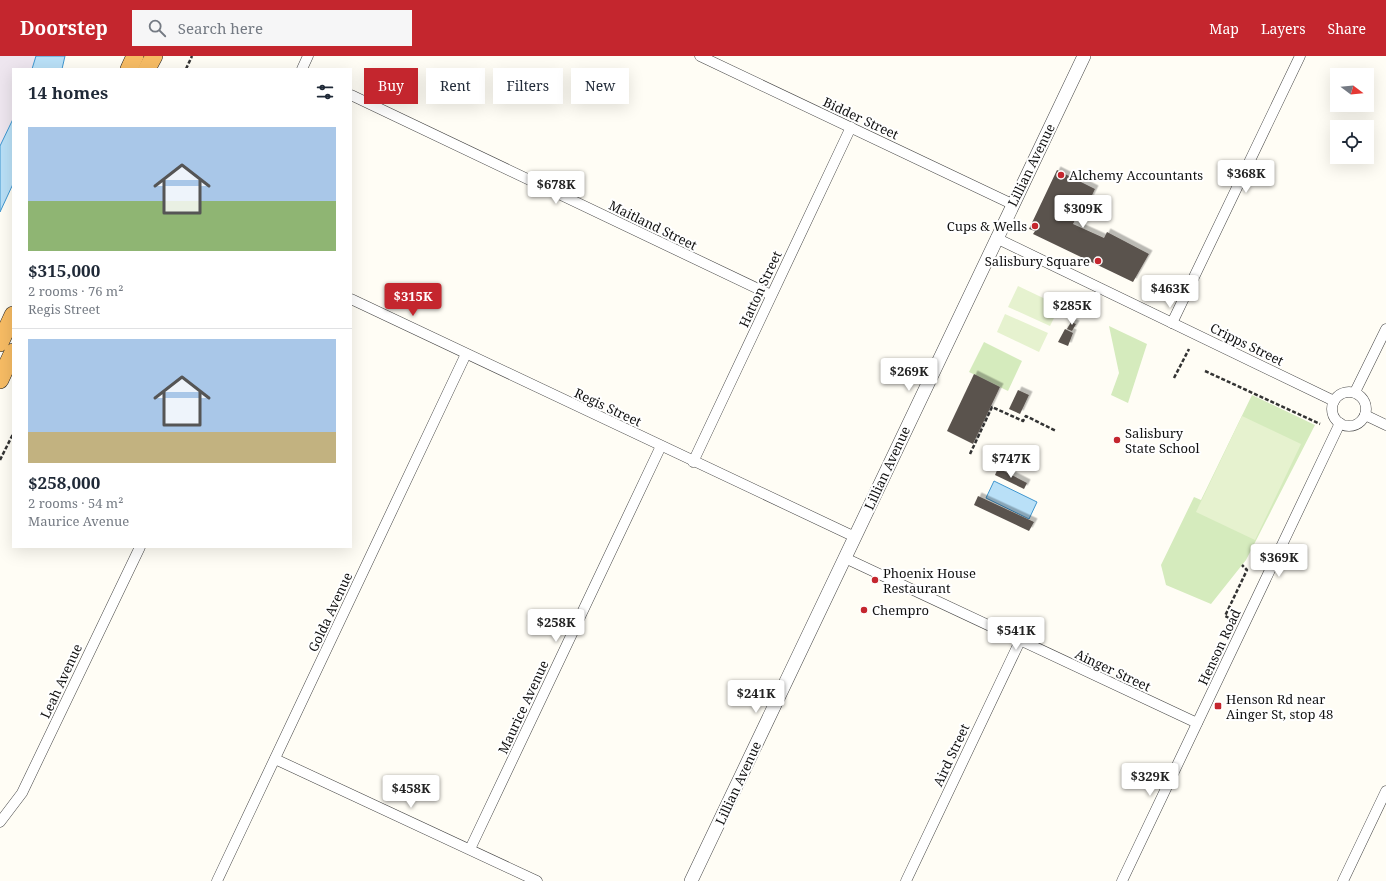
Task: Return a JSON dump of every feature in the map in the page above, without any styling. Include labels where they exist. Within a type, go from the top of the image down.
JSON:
[{"type":"highway","points":[[129,68],[135,56]]},
{"type":"highway","points":[[148,68],[154,56]]},
{"type":"highway","points":[[0,343],[12,318]]},
{"type":"highway","points":[[0,380],[12,354]]},
{"type":"street","points":[[302,68],[308,56]]},
{"type":"street","name":"Bidder Street","points":[[700,56],[1012,204]]},
{"type":"street","name":"Lillian Avenue","points":[[691,881],[1012,204],[1084,56]]},
{"type":"street","points":[[1172,323],[1300,56]]},
{"type":"street","name":"Maitland Street","points":[[352,95],[771,295]]},
{"type":"street","name":"Hatton Street","points":[[693,462],[851,128]]},
{"type":"street","name":"Cripps Street","points":[[996,238],[1334,401]]},
{"type":"street","name":"Regis Street","points":[[352,299],[693,462],[855,537]]},
{"type":"street","points":[[1355,392],[1386,329]]},
{"type":"street","name":"Golda Avenue","points":[[217,881],[466,354]]},
{"type":"street","points":[[1345,392],[1355,392],[1364,399],[1366,404],[1363,420],[1354,425],[1344,426],[1336,420],[1332,411],[1334,401],[1345,392]]},
{"type":"street","points":[[1365,415],[1386,426]]},
{"type":"street","name":"Henson Road","points":[[1122,881],[1340,423]]},
{"type":"street","name":"Maurice Avenue","points":[[470,849],[661,446]]},
{"type":"street","name":"Leah Avenue","points":[[0,822],[22,793],[140,548]]},
{"type":"street","name":"Ainger Street","points":[[845,558],[1197,723]]},
{"type":"street","name":"Aird Street","points":[[906,881],[1020,641]]},
{"type":"street","points":[[275,759],[537,881]]},
{"type":"street","points":[[1343,881],[1386,791]]},
{"type":"path","points":[[186,68],[192,56]]},
{"type":"path","points":[[1174,378],[1189,349]]},
{"type":"path","points":[[1205,371],[1320,424]]},
{"type":"path","points":[[970,454],[992,407],[1023,421],[1026,416],[1056,430]]},
{"type":"path","points":[[0,460],[12,436]]},
{"type":"path","points":[[1229,618],[1225,616],[1246,570],[1242,565]]},
{"type":"shaded area","points":[[0,56],[36,56],[32,68],[12,68],[12,121],[0,146]]},
{"type":"green space","points":[[1018,286],[1060,306],[1050,326],[1008,307]]},
{"type":"green space","points":[[1005,314],[1048,333],[1039,352],[997,332]]},
{"type":"green space","points":[[1109,326],[1147,344],[1128,403],[1111,395],[1119,373]]},
{"type":"green space","points":[[984,342],[1022,361],[1008,391],[969,372]]},
{"type":"green space","points":[[1252,395],[1315,425],[1246,560],[1211,604],[1166,585],[1161,565],[1194,497],[1201,500]]},
{"type":"green space","points":[[1242,416],[1301,444],[1255,540],[1196,512]]},
{"type":"water","points":[[36,56],[65,56],[62,68],[32,68]]},
{"type":"water","points":[[12,121],[12,186],[0,212],[0,146]]},
{"type":"water","points":[[994,481],[1037,502],[1029,519],[986,498]]},
{"type":"building","points":[[1057,170],[1095,189],[1083,214],[1079,212],[1073,224],[1104,238],[1107,232],[1149,254],[1133,282],[1033,234],[1035,231],[1029,229]]},
{"type":"building","points":[[1071,322],[1076,324],[1072,331],[1067,329]]},
{"type":"building","points":[[1065,329],[1073,333],[1068,346],[1058,342]]},
{"type":"building","points":[[974,374],[1000,387],[973,444],[947,431]]},
{"type":"building","points":[[1018,390],[1029,395],[1020,414],[1009,409]]},
{"type":"building","points":[[998,468],[1027,483],[1024,489],[995,475]]},
{"type":"building","points":[[978,496],[1034,522],[1029,531],[974,505]]},
{"type":"place","name":"Alchemy Accountants","points":[[1061,175]]},
{"type":"place","name":"Cups & Wells","points":[[1035,226]]},
{"type":"place","name":"Salisbury Square","points":[[1098,261]]},
{"type":"place","name":"Salisbury State School","points":[[1117,440]]},
{"type":"place","name":"Phoenix House Restaurant","points":[[875,580]]},
{"type":"place","name":"Chempro","points":[[864,610]]},
{"type":"place","name":"Henson Rd near Ainger St, stop 48","points":[[1218,706]]}]
